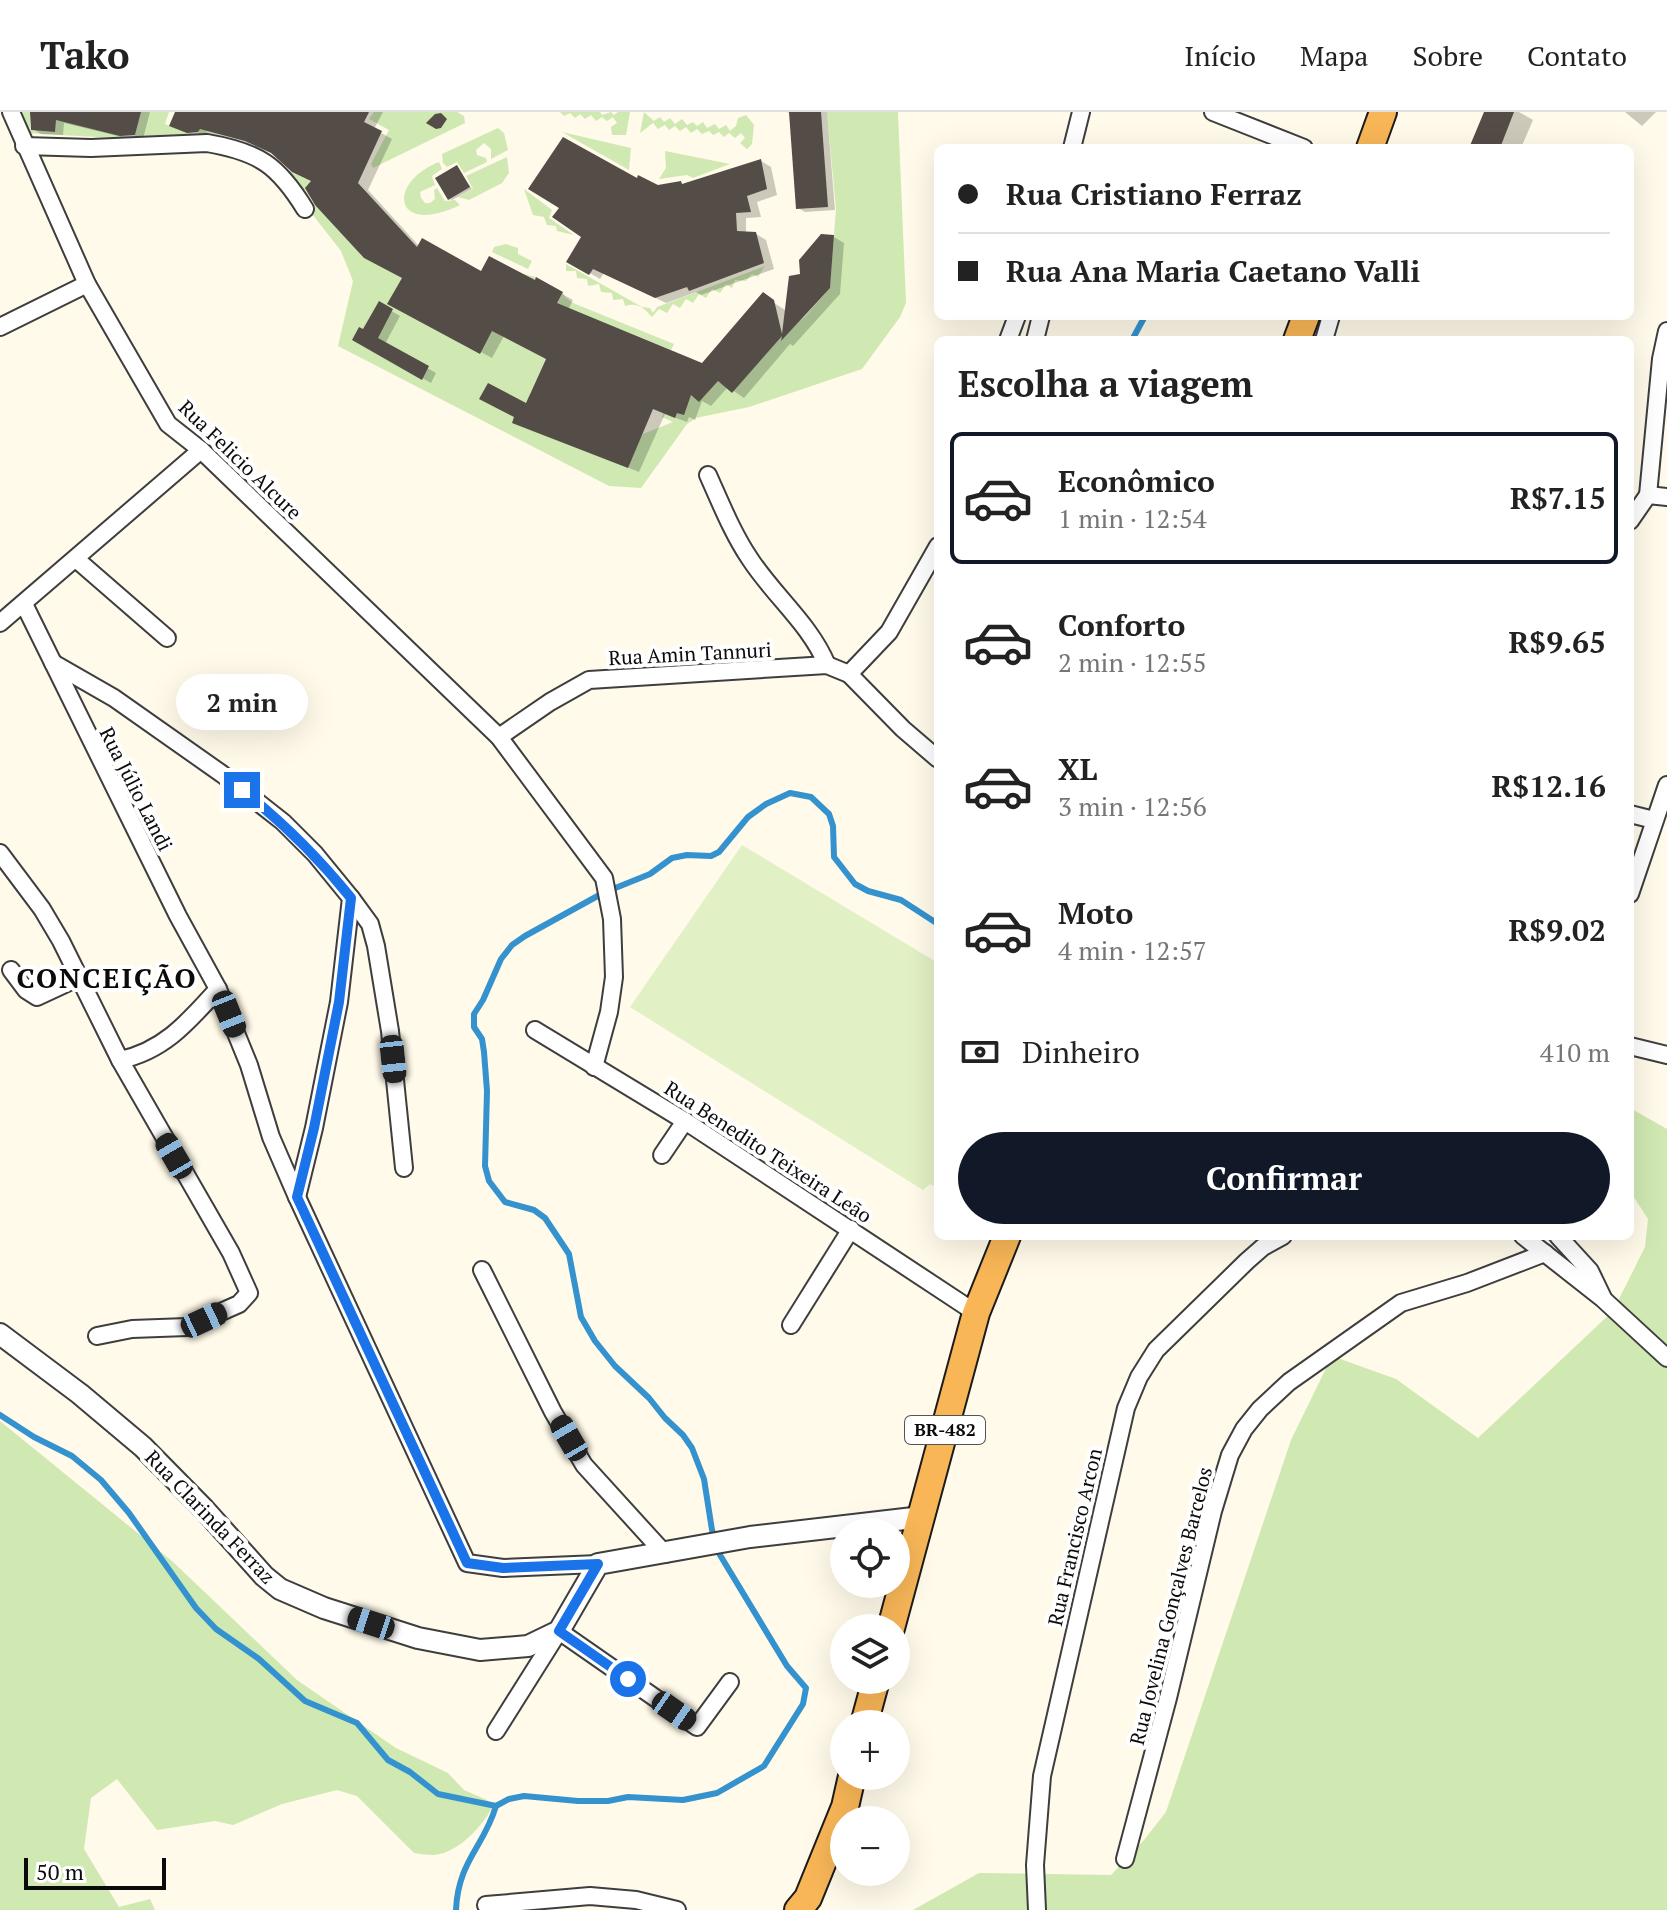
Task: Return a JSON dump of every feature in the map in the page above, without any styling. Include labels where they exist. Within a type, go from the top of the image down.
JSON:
[{"type":"highway","points":[[1371,144],[1383,112]]},
{"type":"highway","name":"BR-482","points":[[895,1614],[976,1313],[1005,1240]]},
{"type":"highway","points":[[798,1910],[808,1898],[845,1807],[849,1790]]},
{"type":"street","name":"Rua Felicio Alcure","points":[[11,112],[87,284],[168,424],[201,450],[499,737],[604,878],[612,919],[614,977],[609,1012],[594,1067]]},
{"type":"street","points":[[1073,144],[1081,112]]},
{"type":"street","points":[[1213,112],[1294,144]]},
{"type":"street","points":[[24,146],[217,145],[265,162],[277,170],[305,209]]},
{"type":"street","points":[[0,327],[87,284]]},
{"type":"street","points":[[1634,515],[1648,495],[1661,359],[1667,331]]},
{"type":"street","points":[[0,623],[201,450]]},
{"type":"street","points":[[708,475],[750,560],[804,627],[827,665]]},
{"type":"street","points":[[1648,495],[1667,497]]},
{"type":"street","points":[[934,553],[889,632],[849,674],[934,756]]},
{"type":"street","points":[[76,559],[167,638]]},
{"type":"street","name":"Rua Júlio Landi","points":[[24,604],[171,903],[218,989],[249,1065],[271,1137],[297,1197],[467,1563],[503,1568],[598,1564]]},
{"type":"street","points":[[53,663],[114,698],[222,774],[283,822],[315,854],[370,924],[390,1031],[404,1168]]},
{"type":"street","name":"Rua Amin Tannuri","points":[[499,737],[589,680],[827,665],[849,674]]},
{"type":"street","points":[[1634,882],[1667,785]]},
{"type":"street","points":[[1634,815],[1654,820]]},
{"type":"street","points":[[0,853],[42,909],[80,977],[120,1060],[231,1253],[249,1293],[239,1304],[187,1327],[132,1329],[97,1336]]},
{"type":"street","points":[[297,1197],[339,1002],[351,898]]},
{"type":"street","points":[[11,970],[26,990],[37,997],[80,977]]},
{"type":"street","points":[[120,1060],[139,1056],[166,1041],[218,989]]},
{"type":"street","name":"Rua Benedito Teixeira Leão","points":[[535,1030],[685,1121],[976,1313]]},
{"type":"street","points":[[1634,1047],[1667,1055]]},
{"type":"street","points":[[662,1155],[685,1121]]},
{"type":"street","points":[[791,1325],[851,1229]]},
{"type":"street","name":"Rua Francisco Arcon","points":[[1037,1910],[1035,1865],[1042,1776],[1126,1408],[1139,1377],[1156,1350],[1247,1261],[1276,1240]]},
{"type":"street","points":[[1528,1240],[1603,1299],[1667,1358]]},
{"type":"street","points":[[1562,1240],[1590,1271],[1603,1299]]},
{"type":"street","name":"Rua Jovelina Gonçalves Barcelos","points":[[1125,1859],[1165,1712],[1213,1511],[1230,1455],[1244,1429],[1289,1382],[1401,1303],[1467,1283],[1545,1253]]},
{"type":"street","points":[[482,1270],[553,1412],[584,1465],[665,1554]]},
{"type":"street","name":"Rua Clarinda Ferraz","points":[[0,1334],[80,1394],[143,1447],[264,1576],[280,1589],[324,1608],[418,1638],[480,1650],[528,1646],[559,1631]]},
{"type":"street","points":[[496,1731],[598,1564],[731,1541],[922,1517]]},
{"type":"street","points":[[559,1631],[697,1727],[730,1682]]},
{"type":"street","points":[[486,1905],[590,1896],[636,1900],[677,1910]]},
{"type":"green space","points":[[16,112],[30,112],[30,130],[55,132],[56,114],[81,126],[134,139],[24,133]]},
{"type":"green space","points":[[141,112],[169,112],[165,124],[197,136],[206,112],[215,112],[206,132],[252,154],[134,139]]},
{"type":"green space","points":[[374,112],[457,112],[464,116],[465,123],[373,168],[371,164],[389,130],[369,119]]},
{"type":"green space","points":[[560,112],[600,112],[602,115],[611,112],[614,115],[630,112],[626,135],[612,135],[611,127],[617,123],[613,117],[607,121],[602,117],[596,121],[591,115],[585,119],[580,114],[575,118],[570,113],[564,116]]},
{"type":"green space","points":[[644,112],[654,121],[660,117],[664,122],[670,118],[675,124],[682,119],[687,125],[693,122],[697,126],[703,122],[707,128],[715,124],[719,129],[726,125],[730,131],[736,126],[738,118],[746,115],[754,125],[752,144],[747,149],[740,143],[745,138],[741,133],[735,138],[729,133],[724,137],[719,132],[702,134],[697,129],[691,133],[686,127],[680,131],[675,126],[669,130],[665,125],[658,129],[653,123],[640,133]]},
{"type":"green space","points":[[827,112],[898,112],[906,303],[900,317],[862,369],[749,407],[696,418],[687,424],[641,488],[609,486],[338,346],[353,281],[341,251],[309,210],[315,204],[304,189],[298,195],[280,166],[350,199],[335,225],[365,258],[408,281],[480,353],[523,274],[536,277],[532,351],[563,292],[573,303],[674,344],[671,350],[569,308],[529,396],[639,440],[643,434],[673,422],[662,417],[672,390],[696,378],[699,402],[718,381],[732,393],[786,331],[805,317],[830,288],[836,209]]},
{"type":"green space","points":[[498,128],[504,133],[508,150],[491,159],[491,149],[484,143],[476,150],[477,155],[486,158],[487,162],[464,173],[457,162],[447,167],[443,163],[442,154]]},
{"type":"green space","points":[[562,132],[631,148],[629,170]]},
{"type":"green space","points":[[665,151],[730,164],[693,178],[687,175],[659,179],[666,168]]},
{"type":"green space","points":[[507,157],[509,173],[502,183],[469,200],[458,197],[473,189],[466,176]]},
{"type":"green space","points":[[439,162],[442,169],[432,176],[435,185],[420,192],[421,198],[425,203],[430,203],[435,199],[434,190],[437,188],[445,201],[455,200],[460,205],[438,213],[421,215],[410,211],[405,203],[405,193],[411,182],[422,171]]},
{"type":"green space","points":[[524,189],[552,210],[549,218],[574,235],[557,231],[556,226],[547,225],[544,217],[533,215]]},
{"type":"green space","points":[[506,244],[518,248],[518,254],[532,261],[528,269],[492,252],[494,247]]},
{"type":"green space","points":[[566,264],[642,307],[650,308],[653,313],[657,307],[765,266],[758,277],[752,274],[746,281],[735,280],[732,288],[726,284],[720,293],[712,289],[706,298],[699,294],[693,303],[686,299],[680,308],[673,304],[667,313],[659,309],[652,317],[640,307],[625,306],[623,299],[613,300],[612,293],[601,292],[599,284],[588,286],[587,279],[577,278],[576,271],[566,271]]},
{"type":"green space","points":[[742,845],[934,961],[934,1186],[930,1184],[923,1190],[630,1007]]},
{"type":"green space","points":[[1634,1110],[1667,1129],[1667,1910],[913,1910],[979,1873],[1111,1875],[1166,1812],[1291,1440],[1332,1356],[1396,1379],[1478,1438],[1613,1311],[1645,1247],[1648,1219],[1634,1197]]},
{"type":"green space","points":[[0,1421],[172,1561],[297,1680],[396,1748],[448,1773],[464,1790],[487,1800],[493,1806],[483,1822],[452,1849],[434,1855],[414,1853],[357,1796],[337,1790],[282,1804],[233,1825],[215,1821],[157,1830],[117,1779],[91,1798],[84,1849],[119,1907],[150,1899],[155,1910],[0,1910]]},
{"type":"building","points":[[30,112],[141,112],[135,135],[120,136],[56,120],[55,132],[31,130]]},
{"type":"building","points":[[175,112],[369,112],[364,122],[382,131],[358,183],[417,247],[422,238],[481,271],[489,256],[563,292],[557,303],[702,363],[763,292],[774,300],[782,334],[789,276],[800,274],[799,260],[821,234],[834,235],[830,288],[732,393],[718,381],[699,402],[691,395],[684,415],[677,413],[675,418],[653,409],[628,468],[512,423],[514,417],[479,399],[488,383],[526,403],[546,359],[492,331],[480,354],[387,304],[402,278],[364,258],[315,205],[305,188],[311,181],[292,172],[271,153],[245,141],[200,129],[187,133],[169,126]]},
{"type":"building","points":[[789,112],[821,112],[828,207],[796,209]]},
{"type":"building","points":[[1484,112],[1514,112],[1502,144],[1471,144]]},
{"type":"building","points":[[441,113],[447,119],[441,128],[436,129],[426,123],[435,114]]},
{"type":"building","points":[[563,137],[637,178],[638,175],[658,185],[681,181],[682,184],[761,159],[767,189],[747,196],[751,212],[736,213],[737,231],[756,232],[764,263],[689,291],[687,287],[655,298],[593,269],[589,275],[566,262],[581,237],[552,217],[559,208],[528,189]]},
{"type":"building","points":[[457,165],[470,187],[448,200],[435,178]]},
{"type":"building","points":[[379,301],[393,309],[378,338],[429,366],[422,380],[352,340],[359,327],[363,329]]},
{"type":"waterway","points":[[1134,336],[1143,320]]},
{"type":"waterway","points":[[0,1415],[72,1456],[101,1480],[129,1513],[196,1608],[216,1629],[259,1659],[305,1701],[357,1723],[388,1760],[410,1772],[438,1794],[496,1806],[524,1796],[578,1801],[628,1797],[683,1800],[717,1793],[764,1766],[803,1704],[806,1688],[787,1666],[720,1555],[712,1530],[704,1479],[692,1448],[595,1341],[581,1317],[569,1254],[545,1218],[534,1210],[505,1202],[489,1181],[485,1166],[487,1091],[484,1052],[482,1039],[474,1027],[474,1014],[501,959],[512,945],[603,893],[650,874],[672,858],[711,856],[719,852],[748,817],[790,793],[811,797],[829,814],[833,826],[834,857],[855,884],[901,900],[934,921]]},
{"type":"waterway","points":[[456,1910],[461,1879],[496,1806]]},
{"type":"district","name":"CONCEIÇÃO","points":[[107,978]]},
{"type":"route","points":[[242,790],[283,822],[315,854],[351,898],[339,1002],[297,1197],[467,1563],[503,1568],[598,1564],[559,1631],[628,1679]]}]
